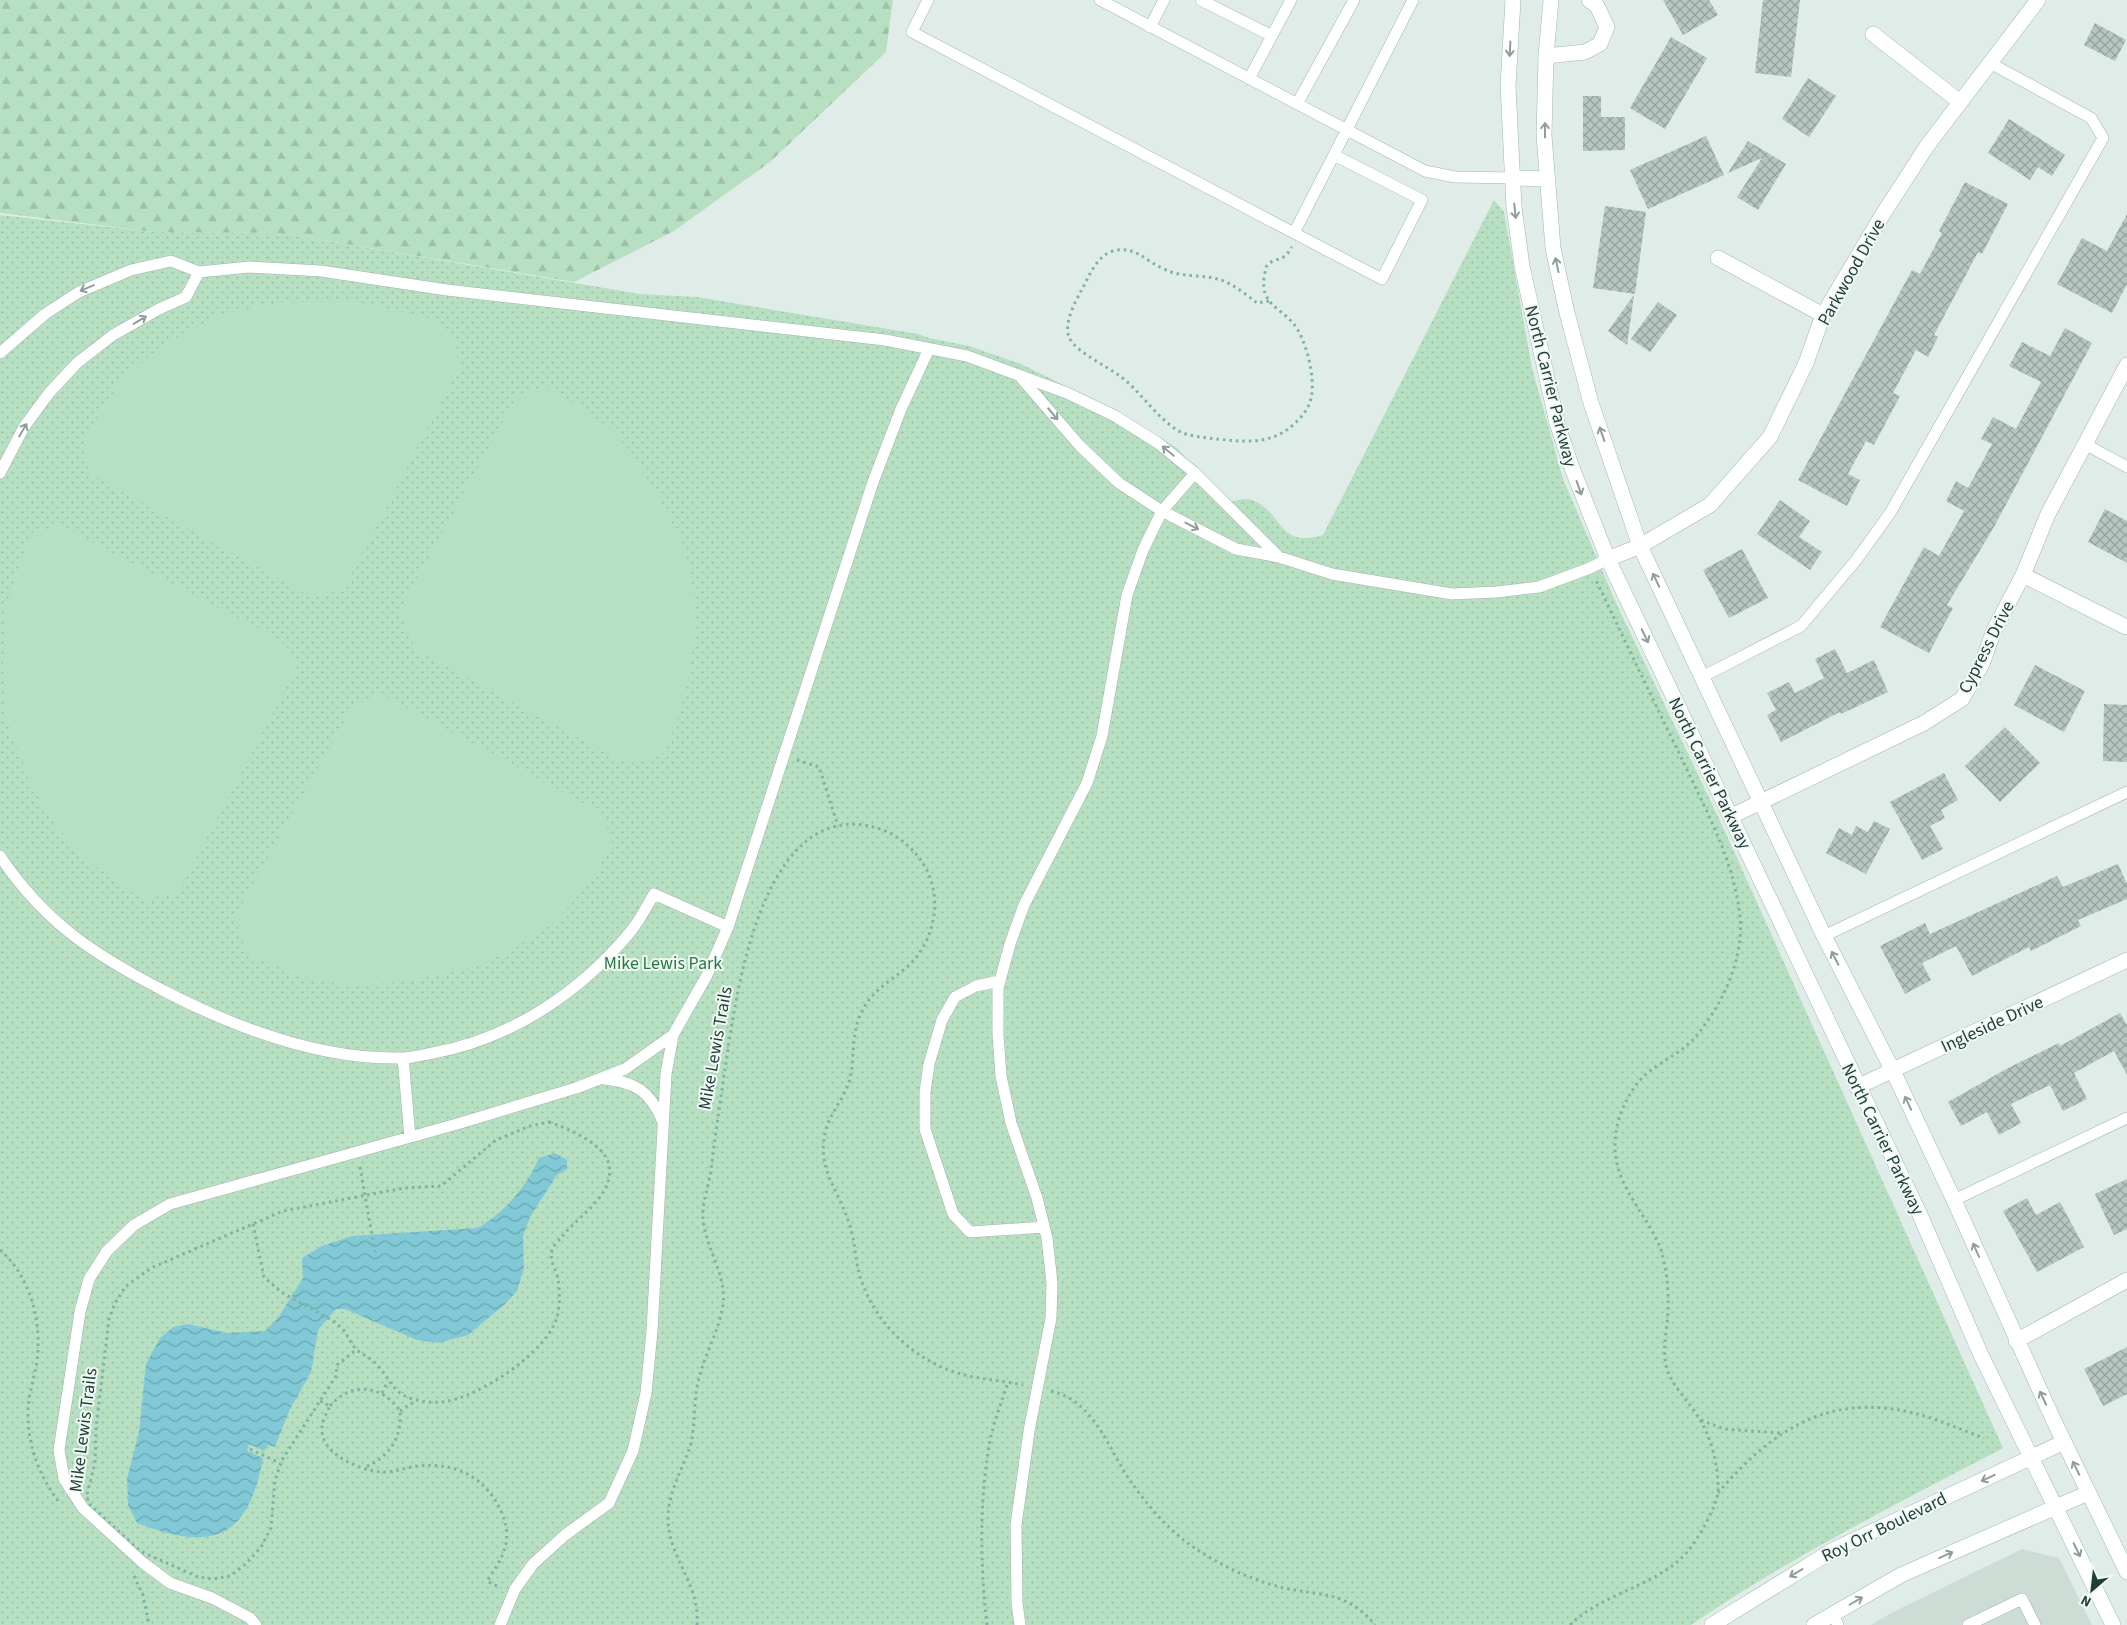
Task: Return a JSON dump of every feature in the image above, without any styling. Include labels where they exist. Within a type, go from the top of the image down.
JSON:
[{"type":"main road","name":"North Carrier Parkway","points":[[1513,0],[1508,86],[1512,178],[1522,266],[1557,423],[1581,493],[1608,559],[1732,816],[1857,1087],[1920,1215],[1981,1355],[2113,1625]]},
{"type":"main road","name":"North Carrier Parkway","points":[[1551,0],[1546,56],[1544,135],[1553,248],[1567,313],[1591,403],[1640,546],[1824,936],[1893,1071],[1954,1200],[2016,1341],[2127,1572]]},
{"type":"main road","points":[[1546,56],[1585,52],[1600,44],[1606,27],[1597,6],[1589,0]]},
{"type":"main road","name":"Parkwood Drive","points":[[1608,559],[1640,546],[1710,505],[1770,437],[1806,363],[1823,315],[1883,214],[1927,146],[2038,0]]},
{"type":"main road","points":[[1873,34],[1960,102]]},
{"type":"main road","points":[[1512,178],[1548,179]]},
{"type":"main road","points":[[1718,258],[1823,315]]},
{"type":"main road","name":"Cypress Drive","points":[[1732,816],[1924,722],[1962,699],[1982,664],[1994,630],[2023,575],[2048,514],[2127,365]]},
{"type":"main road","points":[[2023,575],[2126,627]]},
{"type":"main road","name":"Ingleside Drive","points":[[1857,1087],[2127,960]]},
{"type":"main road","points":[[2016,1341],[2127,1280]]},
{"type":"main road","name":"Roy Orr Boulevard","points":[[1712,1625],[1835,1549],[2064,1442]]},
{"type":"main road","points":[[1814,1625],[1836,1620],[1901,1575],[2088,1493]]},
{"type":"lane","points":[[928,0],[912,32],[1382,279],[1422,200],[1334,155]]},
{"type":"lane","points":[[1100,0],[1425,171],[1454,177],[1512,178]]},
{"type":"lane","points":[[1150,27],[1164,0]]},
{"type":"lane","points":[[1201,0],[1272,36]]},
{"type":"lane","points":[[1249,79],[1291,0]]},
{"type":"lane","points":[[1297,104],[1354,0]]},
{"type":"lane","points":[[1297,234],[1334,155],[1413,0]]},
{"type":"lane","points":[[1702,677],[1801,626],[1857,558],[1890,513],[2104,138],[2091,118],[1990,63]]},
{"type":"lane","points":[[0,353],[45,314],[79,292],[131,270],[171,261],[199,272],[212,269],[249,267],[321,270],[447,290],[885,340],[967,356],[1021,378],[1067,393],[1115,416],[1158,443],[1195,473],[1279,557]]},
{"type":"lane","points":[[0,473],[24,427],[77,362],[113,335],[159,309],[186,297],[199,272]]},
{"type":"lane","points":[[500,1625],[513,1594],[533,1564],[565,1535],[609,1503],[632,1451],[646,1393],[652,1332],[666,1074],[673,1035],[706,977],[728,927],[873,482],[901,409],[929,349]]},
{"type":"lane","points":[[1021,378],[1080,446],[1119,483],[1162,511],[1236,549],[1279,557],[1332,574],[1452,594],[1497,592],[1539,586],[1590,568],[1608,559]]},
{"type":"lane","points":[[2085,444],[2127,467]]},
{"type":"lane","points":[[1020,1625],[1016,1603],[1016,1525],[1028,1441],[1051,1318],[1052,1283],[1044,1226],[1037,1198],[1011,1124],[1002,1076],[998,1035],[1000,981],[1010,944],[1024,905],[1087,783],[1102,736],[1127,595],[1143,550],[1162,511],[1195,473]]},
{"type":"lane","points":[[1824,936],[2127,792]]},
{"type":"lane","points":[[0,856],[28,894],[57,924],[93,951],[187,1003],[236,1024],[325,1051],[364,1056],[403,1058],[449,1050],[492,1037],[533,1016],[568,993],[603,962],[632,930],[654,894],[728,927]]},
{"type":"lane","points":[[1000,981],[976,986],[955,997],[942,1020],[929,1064],[925,1092],[925,1129],[953,1214],[970,1232],[1044,1226]]},
{"type":"lane","points":[[256,1625],[250,1618],[212,1598],[170,1583],[142,1562],[83,1508],[64,1479],[59,1450],[80,1312],[89,1279],[107,1251],[134,1225],[170,1204],[410,1137],[600,1079],[625,1069],[673,1035]]},
{"type":"lane","points":[[403,1058],[410,1137]]},
{"type":"lane","points":[[600,1079],[623,1081],[639,1089],[655,1102],[664,1125]]},
{"type":"lane","points":[[1954,1200],[2127,1118]]},
{"type":"lane","points":[[1968,1625],[2022,1599],[2035,1625]]},
{"type":"path","points":[[1269,301],[1257,303],[1226,282],[1216,278],[1188,276],[1164,270],[1136,252],[1126,248],[1111,252],[1102,258],[1094,268],[1077,299],[1068,328],[1070,338],[1076,346],[1125,379],[1148,406],[1175,429],[1201,438],[1240,442],[1260,441],[1278,435],[1294,424],[1306,410],[1311,399],[1313,381],[1306,350],[1298,332],[1292,323],[1276,310],[1269,301],[1264,284],[1266,267],[1272,261],[1285,256],[1297,234]]},
{"type":"path","points":[[1590,568],[1726,852],[1740,918],[1740,940],[1735,963],[1713,1014],[1694,1039],[1644,1076],[1626,1100],[1616,1129],[1615,1148],[1618,1172],[1659,1245],[1664,1262],[1668,1307],[1664,1349],[1667,1369],[1701,1420],[1715,1464],[1718,1493]]},
{"type":"path","points":[[783,755],[819,768],[838,826]]},
{"type":"path","name":"Mike Lewis Trails","points":[[697,1625],[698,1611],[693,1587],[671,1541],[668,1518],[674,1486],[690,1445],[698,1380],[720,1324],[724,1298],[721,1275],[703,1219],[732,1020],[749,949],[763,908],[782,866],[797,847],[815,834],[838,826],[858,824],[881,829],[904,841],[922,861],[932,881],[935,908],[931,928],[921,951],[907,967],[890,978],[872,995],[860,1016],[853,1040],[852,1066],[848,1086],[828,1123],[822,1149],[829,1178],[849,1221],[863,1285],[888,1328],[906,1345],[930,1362],[955,1372],[1039,1389],[1073,1399],[1088,1412],[1131,1482],[1183,1540],[1219,1563],[1245,1575],[1280,1587],[1332,1595],[1363,1611],[1375,1625]]},
{"type":"path","name":"Mike Lewis Trails","points":[[253,1224],[264,1278],[281,1292],[335,1322],[343,1329],[356,1350],[370,1358],[392,1387],[417,1400],[442,1402],[492,1383],[540,1347],[552,1331],[560,1304],[558,1279],[551,1260],[552,1249],[566,1231],[602,1194],[608,1183],[609,1166],[606,1156],[593,1144],[576,1133],[549,1122],[530,1126],[496,1140],[441,1186],[404,1188],[365,1194],[282,1211],[151,1268],[126,1286],[115,1303],[110,1319],[96,1428],[95,1463],[87,1494],[88,1503],[140,1551],[198,1577],[213,1580],[230,1576],[246,1564],[261,1547],[271,1528],[275,1480],[280,1463],[336,1376],[336,1365],[356,1350]]},
{"type":"path","points":[[357,1152],[375,1252]]},
{"type":"path","points":[[382,1393],[388,1381]]},
{"type":"path","points":[[987,1625],[981,1570],[981,1507],[990,1439],[1008,1382]]},
{"type":"path","points":[[364,1468],[384,1457],[392,1448],[400,1429],[400,1411],[382,1393],[364,1388],[354,1389],[336,1399],[330,1406],[322,1427],[322,1438],[336,1454],[364,1468],[382,1472],[437,1465],[462,1471],[484,1484],[494,1495],[507,1526],[504,1554],[487,1580],[513,1594]]},
{"type":"path","points":[[400,1411],[417,1400]]},
{"type":"path","points":[[320,1401],[330,1406]]},
{"type":"path","points":[[1570,1625],[1578,1617],[1615,1594],[1644,1583],[1670,1568],[1690,1548],[1705,1524],[1718,1493],[1752,1455],[1780,1433],[1817,1417],[1866,1407],[1892,1409],[1916,1414],[1984,1438]]},
{"type":"path","points":[[1701,1420],[1724,1429],[1780,1433]]},
{"type":"path","points":[[250,1449],[280,1463]]},
{"type":"shaded area","points":[[2022,1549],[2059,1558],[2092,1625],[1871,1625],[1893,1612]]},
{"type":"green space","points":[[0,0],[893,0],[886,52],[770,162],[674,231],[574,282],[280,233],[155,232],[0,213]]},
{"type":"green space","name":"Mike Lewis Park","points":[[1494,200],[1504,212],[1532,368],[1563,479],[1617,605],[1722,825],[2003,1448],[1805,1554],[1728,1600],[1691,1625],[0,1625],[0,215],[155,232],[280,233],[640,294],[697,297],[918,334],[969,346],[1021,364],[1110,408],[1177,448],[1225,503],[1242,499],[1252,500],[1270,512],[1288,533],[1297,537],[1308,538],[1323,535]]},
{"type":"green space","points":[[353,301],[428,318],[451,333],[460,366],[343,590],[311,597],[89,473],[84,439],[119,383],[158,349],[221,314],[285,302]]},
{"type":"green space","points":[[548,387],[604,424],[619,438],[649,480],[685,549],[693,601],[694,627],[688,678],[682,704],[664,753],[627,764],[416,650],[399,612],[518,394]]},
{"type":"green space","points":[[61,526],[282,641],[299,663],[178,892],[144,900],[95,866],[57,828],[31,785],[7,721],[3,664],[6,611],[31,533]]},
{"type":"green space","points":[[380,693],[603,814],[613,845],[586,886],[557,920],[516,947],[478,966],[401,982],[353,985],[302,977],[246,954],[235,917],[352,707]]},
{"type":"water","points":[[555,1153],[567,1160],[567,1169],[557,1175],[530,1217],[523,1236],[524,1268],[517,1291],[505,1304],[468,1335],[438,1343],[417,1340],[345,1309],[336,1309],[318,1330],[311,1372],[289,1411],[275,1447],[268,1445],[264,1451],[249,1444],[247,1451],[263,1458],[256,1486],[248,1507],[236,1522],[222,1532],[206,1537],[186,1537],[163,1532],[137,1523],[128,1505],[127,1479],[139,1432],[146,1364],[160,1338],[173,1327],[188,1324],[227,1333],[265,1331],[278,1318],[303,1278],[302,1258],[322,1246],[352,1236],[478,1228],[497,1215],[514,1198],[528,1179],[539,1158]]},
{"type":"building","points":[[1663,0],[1709,0],[1718,15],[1683,35]]},
{"type":"building","points":[[1763,0],[1800,0],[1791,77],[1755,73]]},
{"type":"building","points":[[2095,23],[2126,40],[2115,61],[2084,45]]},
{"type":"building","points":[[1671,37],[1707,58],[1665,129],[1630,108]]},
{"type":"building","points":[[1808,78],[1836,96],[1809,137],[1782,119]]},
{"type":"building","points":[[1583,96],[1601,96],[1601,117],[1625,117],[1625,150],[1583,151]]},
{"type":"building","points":[[2009,119],[2065,155],[2052,176],[2038,167],[2030,180],[1988,153]]},
{"type":"building","points":[[1706,136],[1724,175],[1648,209],[1630,170]]},
{"type":"building","points":[[1748,141],[1786,164],[1758,210],[1737,197],[1762,158],[1728,173]]},
{"type":"building","points":[[1965,182],[2008,204],[1982,254],[1978,252],[1934,335],[1938,337],[1928,357],[1916,350],[1893,393],[1900,396],[1874,445],[1866,441],[1848,474],[1860,480],[1847,506],[1798,480],[1912,270],[1920,274],[1942,233],[1939,231]]},
{"type":"building","points":[[1605,206],[1646,212],[1635,294],[1593,288]]},
{"type":"building","points":[[2127,214],[2127,284],[2112,313],[2057,284],[2082,238],[2107,251]]},
{"type":"building","points":[[1634,295],[1627,345],[1608,331]]},
{"type":"building","points":[[1658,302],[1677,315],[1650,352],[1631,339]]},
{"type":"building","points":[[2065,328],[2092,343],[1994,527],[1947,605],[1953,608],[1929,653],[1880,627],[1924,547],[1939,556],[1964,511],[1946,501],[1956,481],[1968,488],[1992,444],[1981,439],[1993,417],[2016,429],[2041,382],[2009,366],[2022,342],[2050,356]]},
{"type":"building","points":[[1780,500],[1810,521],[1799,537],[1822,552],[1810,570],[1757,534]]},
{"type":"building","points":[[2105,509],[2127,521],[2127,563],[2088,542]]},
{"type":"building","points":[[1742,549],[1768,598],[1729,618],[1703,570]]},
{"type":"building","points":[[1835,649],[1847,673],[1874,660],[1888,692],[1841,714],[1840,712],[1781,742],[1767,715],[1776,710],[1767,693],[1789,682],[1795,693],[1824,678],[1815,659]]},
{"type":"building","points":[[2035,665],[2085,691],[2064,732],[2014,705]]},
{"type":"building","points":[[2104,704],[2127,705],[2127,762],[2103,761]]},
{"type":"building","points":[[2005,727],[2040,763],[2000,802],[1965,766]]},
{"type":"building","points":[[1944,773],[1958,800],[1941,810],[1945,818],[1930,826],[1943,849],[1922,860],[1890,802]]},
{"type":"building","points":[[1874,821],[1890,829],[1866,874],[1826,853],[1839,828],[1852,835],[1856,826],[1868,832]]},
{"type":"building","points":[[2118,864],[2127,884],[2127,899],[2078,920],[2081,926],[2031,951],[2029,947],[1972,976],[1956,946],[1922,963],[1931,980],[1905,994],[1880,946],[1925,923],[1930,934],[2057,876],[2063,887]]},
{"type":"building","points":[[2120,1013],[2127,1025],[2127,1075],[2114,1051],[2074,1073],[2087,1099],[2063,1111],[2050,1085],[2011,1104],[2021,1123],[1999,1135],[1987,1112],[1961,1126],[1948,1102],[2008,1068],[2059,1043],[2060,1046]]},
{"type":"building","points":[[2127,1179],[2127,1229],[2114,1235],[2095,1194]]},
{"type":"building","points":[[2027,1198],[2036,1215],[2060,1202],[2084,1247],[2037,1272],[2003,1211]]},
{"type":"building","points":[[2127,1347],[2127,1394],[2103,1406],[2084,1369]]}]
